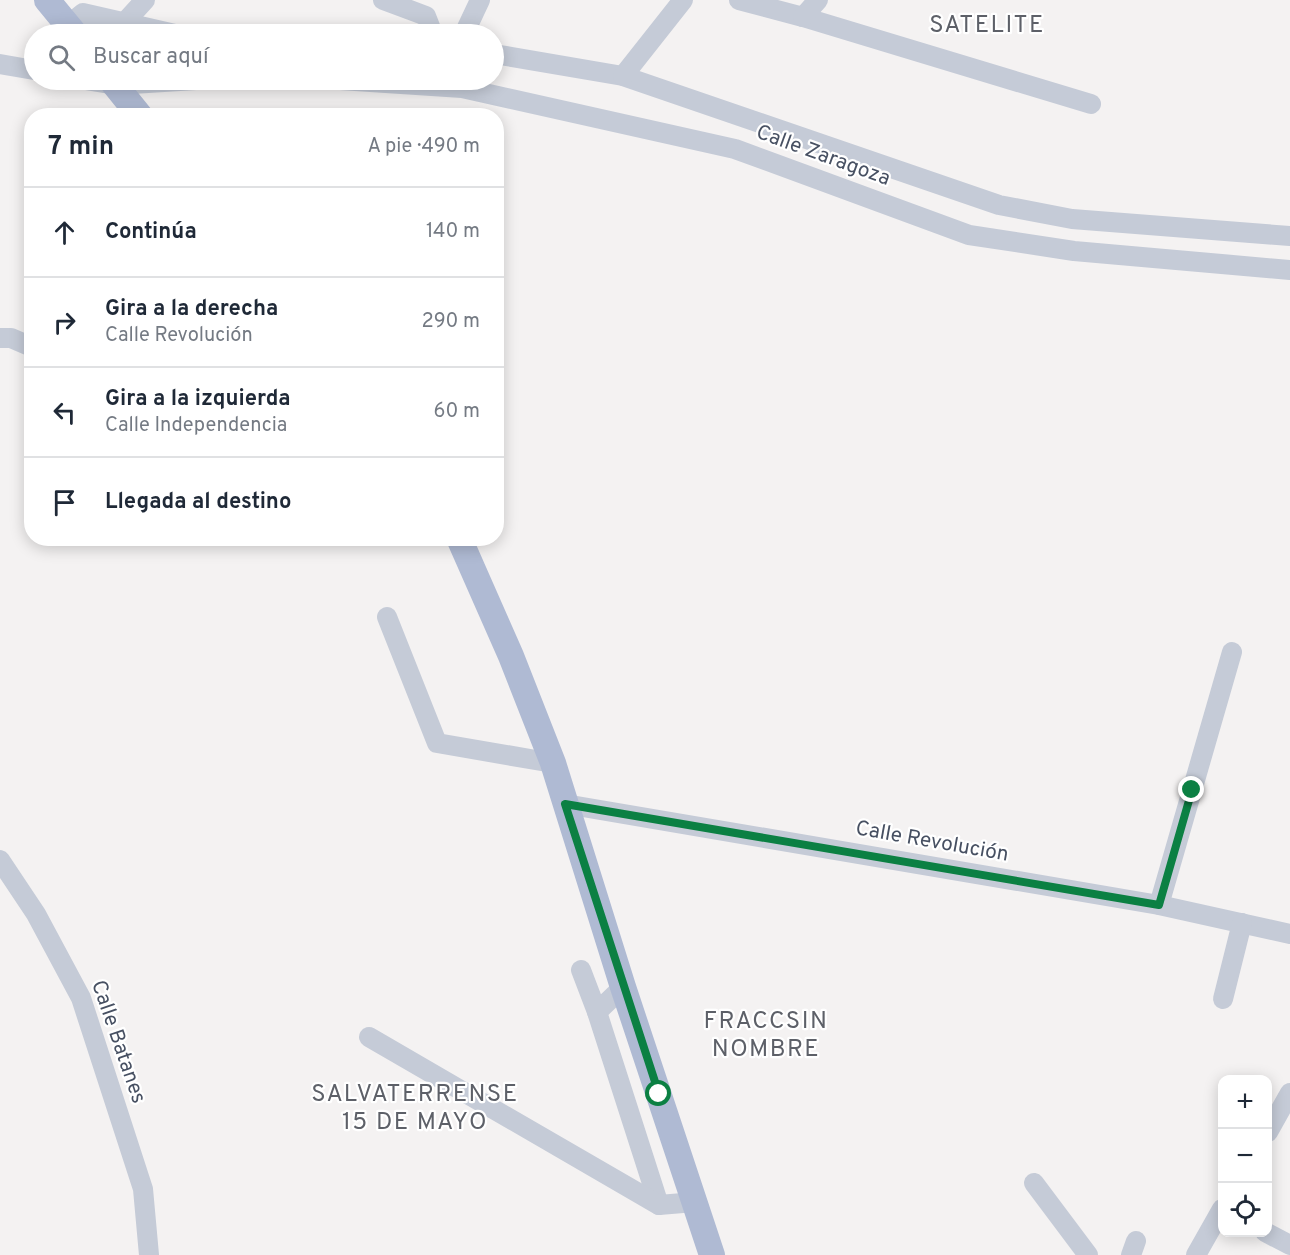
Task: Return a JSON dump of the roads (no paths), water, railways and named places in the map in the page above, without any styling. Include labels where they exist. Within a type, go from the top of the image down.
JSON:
[{"type":"main road","points":[[47,0],[67,24]]},
{"type":"main road","points":[[120,90],[134,108]]},
{"type":"main road","points":[[463,546],[512,656],[553,764],[623,987],[712,1255]]},
{"type":"street","points":[[124,23],[145,0]]},
{"type":"street","points":[[383,0],[426,16],[429,24]]},
{"type":"street","points":[[469,24],[480,0]]},
{"type":"street","points":[[739,0],[804,17],[1092,104]]},
{"type":"street","points":[[804,17],[818,0]]},
{"type":"street","points":[[623,76],[675,2]]},
{"type":"street","points":[[76,24],[83,13],[129,24]]},
{"type":"street","points":[[504,56],[623,76],[999,205],[1072,219],[1290,236]]},
{"type":"street","points":[[0,64],[24,68]]},
{"type":"street","name":"Calle Zaragoza","points":[[471,90],[735,149],[969,235],[1074,251],[1290,270]]},
{"type":"street","points":[[0,338],[11,338],[24,344]]},
{"type":"street","points":[[387,617],[437,743],[553,764]]},
{"type":"street","points":[[1159,905],[1232,652]]},
{"type":"street","name":"Calle Revolución","points":[[565,804],[1159,905],[1290,934]]},
{"type":"street","name":"Calle Batanes","points":[[0,860],[36,915],[81,998],[143,1189],[150,1255]]},
{"type":"street","points":[[1223,999],[1242,922]]},
{"type":"street","points":[[1290,925],[1290,934]]},
{"type":"street","points":[[582,970],[658,1205]]},
{"type":"street","points":[[597,1012],[623,987]]},
{"type":"street","points":[[369,1037],[658,1205],[695,1202]]},
{"type":"street","points":[[1270,1129],[1290,1093]]},
{"type":"street","points":[[1034,1183],[1088,1255]]},
{"type":"street","points":[[1196,1255],[1218,1217]]},
{"type":"street","points":[[1272,1236],[1290,1245]]},
{"type":"district","name":"SATELITE","points":[[987,26]]},
{"type":"district","name":"FRACCSIN NOMBRE","points":[[766,1036]]},
{"type":"district","name":"SALVATERRENSE 15 DE MAYO","points":[[415,1109]]}]
